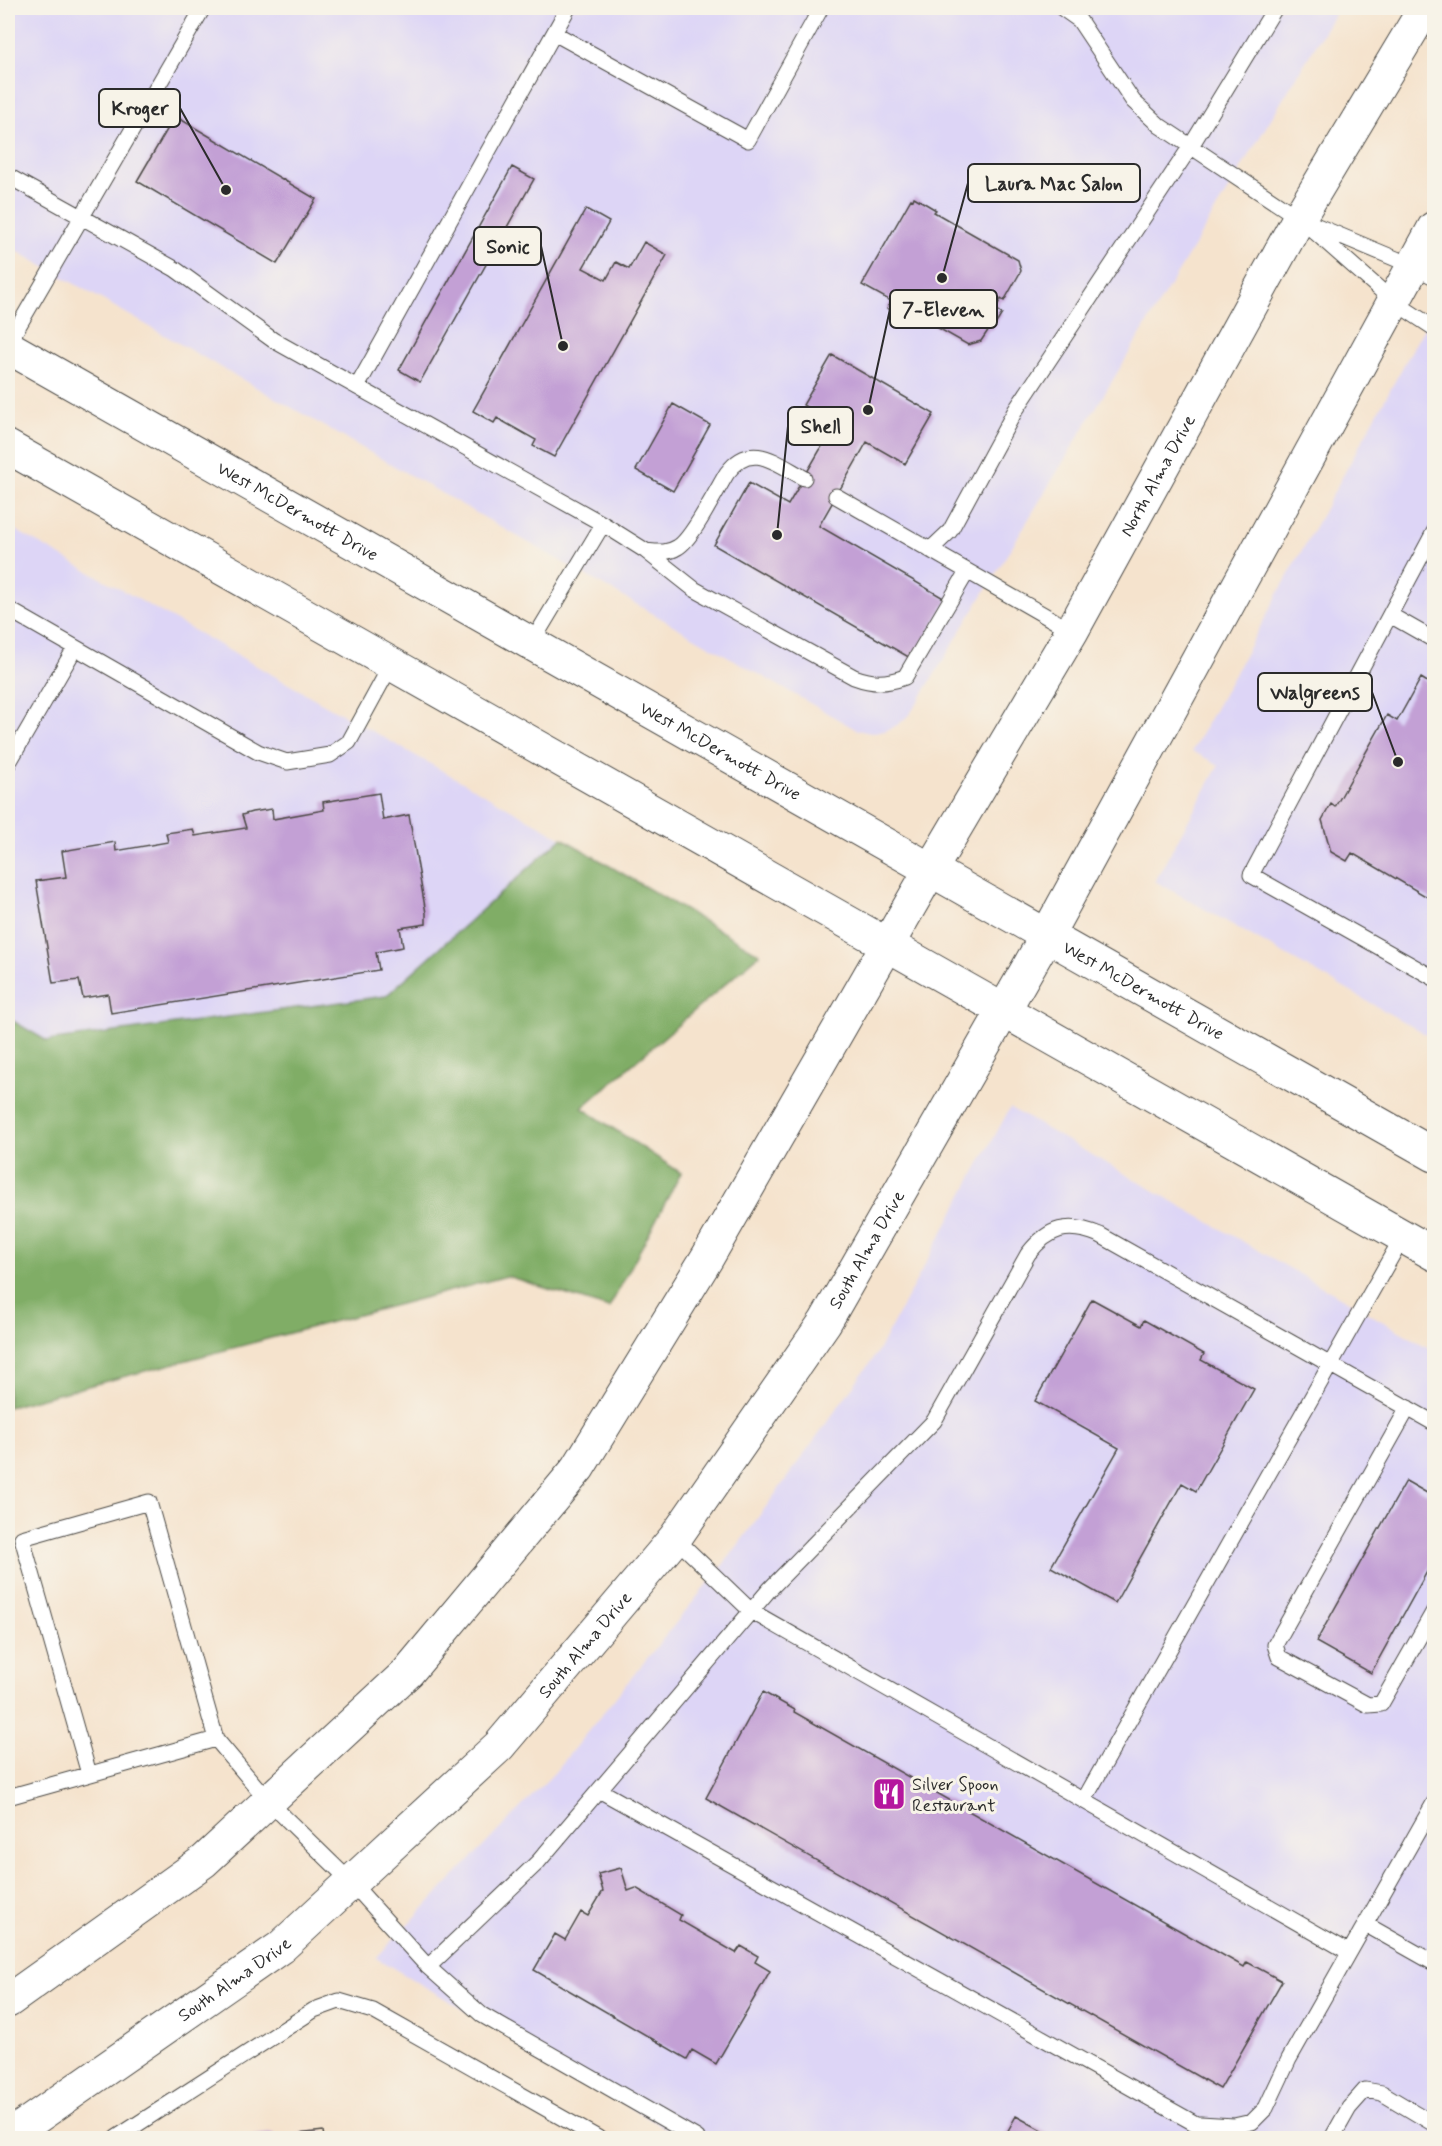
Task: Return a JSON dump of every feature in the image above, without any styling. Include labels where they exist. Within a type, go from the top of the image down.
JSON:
[{"type":"main road","name":"North Alma Drive","points":[[888,945],[1072,631],[1299,218],[1425,8]]},
{"type":"main road","points":[[1004,1011],[1393,301],[1424,271],[1434,228]]},
{"type":"main road","name":"West McDermott Drive","points":[[8,345],[1434,1155]]},
{"type":"main road","points":[[8,447],[1434,1254]]},
{"type":"main road","points":[[8,2001],[204,1861],[269,1802],[408,1672],[578,1468],[707,1258],[888,945]]},
{"type":"main road","name":"South Alma Drive","points":[[8,2137],[281,1947],[499,1746],[675,1538],[825,1322],[1004,1011]]},
{"type":"lane","points":[[8,345],[203,8]]},
{"type":"lane","points":[[357,387],[568,8]]},
{"type":"lane","points":[[554,33],[748,140],[821,8]]},
{"type":"lane","points":[[1062,8],[1078,20],[1133,101],[1160,126],[1299,218],[1393,301],[1434,328]]},
{"type":"lane","points":[[930,550],[950,531],[1015,411],[1191,146],[1275,8]]},
{"type":"lane","points":[[8,176],[175,269],[273,340],[603,524],[646,551],[694,589],[854,677],[871,683],[888,683],[905,677],[967,572]]},
{"type":"lane","points":[[1299,218],[1424,271]]},
{"type":"lane","points":[[646,551],[664,553],[677,548],[687,539],[727,473],[734,464],[744,458],[766,457],[804,478]]},
{"type":"lane","points":[[836,496],[1072,631]]},
{"type":"lane","points":[[531,644],[603,524]]},
{"type":"lane","points":[[1434,532],[1251,874],[1434,978]]},
{"type":"lane","points":[[8,609],[258,752],[287,762],[330,755],[349,742],[391,665]]},
{"type":"lane","points":[[1390,615],[1434,639]]},
{"type":"lane","points":[[8,764],[75,648]]},
{"type":"lane","points":[[428,1967],[538,1862],[769,1590],[934,1421],[1028,1254],[1038,1240],[1052,1231],[1068,1228],[1085,1229],[1100,1235],[1434,1423]]},
{"type":"lane","points":[[1084,1800],[1403,1236]]},
{"type":"lane","points":[[1408,1408],[1275,1645],[1279,1657],[1368,1705],[1381,1704],[1434,1611]]},
{"type":"lane","points":[[89,1774],[22,1538],[149,1502],[216,1739],[269,1802],[351,1882],[428,1967],[482,2015],[697,2139]]},
{"type":"lane","points":[[675,1538],[751,1611],[1349,1952]]},
{"type":"lane","points":[[8,1797],[216,1739]]},
{"type":"lane","points":[[599,1790],[1221,2139]]},
{"type":"lane","points":[[1194,2124],[1234,2126],[1252,2122],[1266,2108],[1289,2059],[1434,1803]]},
{"type":"lane","points":[[1365,1924],[1434,1963]]},
{"type":"lane","points":[[116,2139],[314,2010],[339,2001],[373,2011],[598,2139]]},
{"type":"lane","points":[[1332,2139],[1348,2108],[1365,2090],[1382,2093],[1434,2124]]},
{"type":"shaded area","points":[[8,8],[1338,8],[916,705],[897,725],[885,731],[871,733],[857,730],[8,246]]},
{"type":"shaded area","points":[[1434,310],[1434,1039],[1155,881],[1219,765],[1192,751]]},
{"type":"shaded area","points":[[8,526],[562,838],[386,996],[47,1041],[8,1018]]},
{"type":"shaded area","points":[[1010,1108],[1434,1351],[1434,2138],[682,2138],[376,1958],[555,1772],[731,1555],[877,1353]]},
{"type":"green space","points":[[562,838],[760,954],[582,1108],[681,1173],[609,1308],[507,1276],[8,1407],[8,1018],[47,1041],[386,996]]},
{"type":"building","points":[[175,116],[316,199],[277,264],[137,181]]},
{"type":"building","points":[[512,167],[534,179],[420,382],[399,370]]},
{"type":"building","points":[[914,197],[936,210],[934,212],[1018,260],[1021,271],[1004,301],[1001,299],[995,309],[1002,314],[992,330],[989,329],[981,341],[968,345],[912,313],[908,320],[887,308],[891,301],[862,285]]},
{"type":"building","points":[[586,209],[609,222],[583,268],[606,280],[616,262],[629,269],[644,242],[667,255],[554,457],[533,446],[536,440],[497,418],[494,423],[473,411]]},
{"type":"building","points":[[832,355],[934,414],[905,464],[867,442],[819,526],[947,600],[912,659],[714,545],[749,483],[788,505],[835,424],[803,405]]},
{"type":"building","points":[[673,404],[710,425],[673,491],[636,470]]},
{"type":"building","points":[[1421,678],[1434,686],[1434,901],[1352,853],[1347,861],[1331,852],[1322,820],[1331,804],[1335,807],[1387,715],[1397,721]]},
{"type":"building","points":[[379,793],[383,820],[409,815],[426,924],[400,928],[403,947],[376,952],[379,970],[111,1013],[108,994],[83,998],[79,980],[53,983],[36,881],[66,877],[62,851],[115,842],[116,851],[168,842],[166,833],[193,829],[195,836],[246,828],[242,815],[252,812],[272,809],[273,819],[324,810],[323,802]]},
{"type":"building","points":[[1092,1299],[1141,1326],[1144,1320],[1204,1354],[1201,1360],[1254,1389],[1196,1491],[1182,1483],[1115,1603],[1051,1567],[1119,1448],[1035,1401]]},
{"type":"building","points":[[1406,1481],[1434,1497],[1434,1559],[1371,1673],[1316,1642]]},
{"type":"building","points":[[763,1692],[795,1710],[794,1712],[1244,1967],[1247,1962],[1282,1981],[1220,2089],[706,1798]]},
{"type":"building","points":[[621,1868],[628,1891],[636,1888],[681,1915],[679,1920],[736,1953],[741,1946],[758,1956],[755,1962],[770,1971],[716,2064],[692,2050],[687,2059],[534,1970],[555,1934],[565,1940],[581,1912],[588,1916],[603,1891],[598,1874]]},
{"type":"building","points":[[1016,2116],[1056,2138],[1004,2138]]},
{"type":"building","points":[[323,2131],[324,2138],[298,2138],[298,2134]]},
{"type":"building","points":[[273,2133],[274,2138],[240,2138],[240,2137]]},
{"type":"place","name":"Kroger","points":[[226,190]]},
{"type":"place","name":"Laura Mac Salon","points":[[942,278]]},
{"type":"place","name":"Sonic","points":[[563,346]]},
{"type":"place","name":"7-Eleven","points":[[868,410]]},
{"type":"place","name":"Shell","points":[[777,535]]},
{"type":"place","name":"Walgreens","points":[[1398,762]]},
{"type":"place","name":"Silver Spoon Restaurant","points":[[889,1794]]}]
